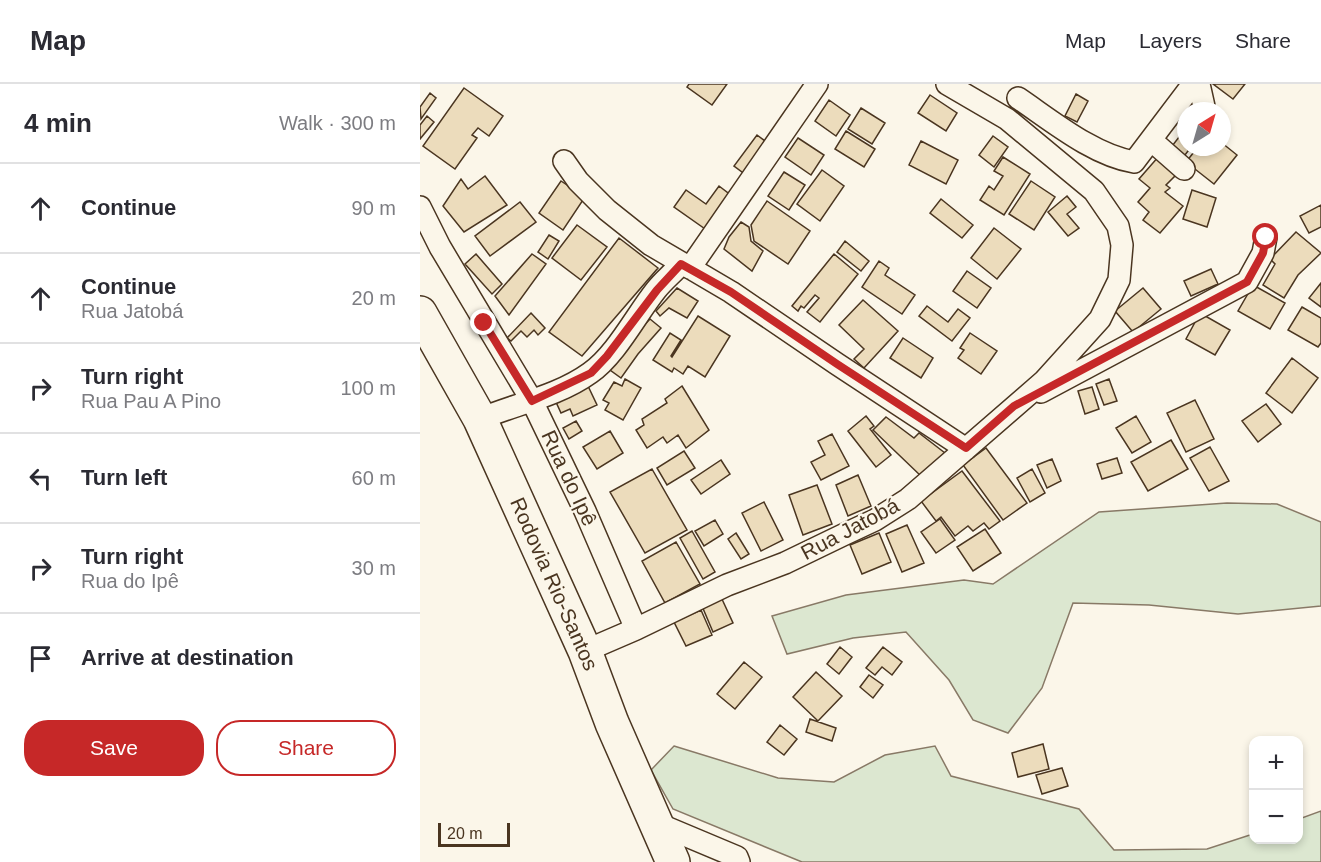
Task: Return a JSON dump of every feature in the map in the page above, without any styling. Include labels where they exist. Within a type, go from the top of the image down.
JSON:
[{"type":"highway","name":"Rodovia Rio-Santos","points":[[420,313],[480,419],[585,651],[612,723],[673,862]]},
{"type":"street","points":[[480,419],[532,401],[591,373],[627,331],[657,290],[686,266],[817,84]]},
{"type":"street","name":"Rua Jatobá","points":[[585,651],[875,520],[908,499],[1044,381],[1100,319],[1119,279],[1122,245],[1118,226],[1094,190],[1007,119],[947,84]]},
{"type":"street","points":[[1007,119],[1022,91],[1086,143],[1116,159],[1134,162],[1193,84]]},
{"type":"street","points":[[1199,84],[1203,102]]},
{"type":"street","points":[[1151,140],[1184,169]]},
{"type":"street","points":[[564,161],[578,181],[607,210],[651,244],[731,292],[966,448]]},
{"type":"street","name":"Rua do Ipê","points":[[420,207],[445,257],[532,401],[590,521],[636,629]]},
{"type":"street","points":[[1014,406],[1247,282],[1263,253],[1266,237]]},
{"type":"street","points":[[656,823],[742,860]]},
{"type":"green space","points":[[1227,503],[1277,504],[1321,522],[1321,606],[1238,614],[1149,605],[1073,603],[1042,688],[1008,733],[973,720],[949,680],[906,632],[853,638],[787,654],[772,616],[846,595],[964,580],[993,584],[1099,512]]},
{"type":"green space","points":[[674,746],[778,778],[834,782],[885,755],[935,746],[951,776],[1079,809],[1114,850],[1207,849],[1249,835],[1249,844],[1303,844],[1303,818],[1321,811],[1321,862],[802,862],[673,809],[651,770]]},
{"type":"building","points":[[689,84],[727,84],[712,105],[687,87]]},
{"type":"building","points":[[1213,84],[1245,84],[1233,99]]},
{"type":"building","points":[[464,88],[503,116],[489,136],[478,128],[472,135],[477,138],[455,169],[423,146]]},
{"type":"building","points":[[430,93],[436,98],[421,119],[420,107]]},
{"type":"building","points":[[1076,94],[1088,101],[1077,122],[1065,116]]},
{"type":"building","points":[[930,95],[957,113],[946,131],[918,113]]},
{"type":"building","points":[[829,100],[850,115],[836,136],[815,121]]},
{"type":"building","points":[[861,108],[885,123],[872,144],[848,129]]},
{"type":"building","points":[[427,116],[434,122],[420,139],[420,125]]},
{"type":"building","points":[[846,131],[875,149],[864,167],[835,149]]},
{"type":"building","points":[[757,135],[773,147],[750,178],[734,166]]},
{"type":"building","points":[[993,136],[1008,147],[994,167],[979,155]]},
{"type":"building","points":[[798,138],[824,155],[811,175],[785,157]]},
{"type":"building","points":[[1177,140],[1177,156],[1169,150]]},
{"type":"building","points":[[921,141],[958,160],[946,184],[909,165]]},
{"type":"building","points":[[1231,150],[1237,155],[1214,184],[1186,162],[1191,156],[1231,156]]},
{"type":"building","points":[[1159,156],[1178,173],[1166,185],[1170,188],[1165,192],[1183,206],[1160,233],[1143,220],[1149,212],[1138,202],[1150,188],[1139,179]]},
{"type":"building","points":[[1003,157],[1030,174],[1004,215],[980,200],[989,186],[994,190],[1003,176],[994,171]]},
{"type":"building","points":[[822,170],[844,186],[820,221],[797,204]]},
{"type":"building","points":[[784,172],[805,185],[789,210],[768,196]]},
{"type":"building","points":[[485,176],[507,205],[464,232],[443,206],[461,179],[468,189]]},
{"type":"building","points":[[561,181],[585,197],[563,230],[539,213]]},
{"type":"building","points":[[1031,181],[1055,197],[1034,230],[1009,214]]},
{"type":"building","points":[[719,186],[732,196],[708,231],[674,207],[686,190],[706,204]]},
{"type":"building","points":[[1192,190],[1216,198],[1207,227],[1183,219]]},
{"type":"building","points":[[1067,196],[1076,207],[1067,214],[1079,228],[1068,236],[1048,212]]},
{"type":"building","points":[[941,199],[973,225],[962,238],[930,213]]},
{"type":"building","points":[[767,201],[810,231],[788,264],[754,241],[751,225]]},
{"type":"building","points":[[520,202],[536,222],[490,256],[475,236]]},
{"type":"building","points":[[1321,205],[1321,227],[1309,233],[1300,216]]},
{"type":"building","points":[[741,222],[749,227],[751,241],[763,251],[752,271],[724,249],[729,237]]},
{"type":"building","points":[[577,225],[607,247],[581,280],[552,258]]},
{"type":"building","points":[[994,228],[1021,249],[997,279],[971,258]]},
{"type":"building","points":[[1296,232],[1321,253],[1298,275],[1284,298],[1263,285],[1275,264],[1270,259]]},
{"type":"building","points":[[549,235],[559,241],[548,259],[538,252]]},
{"type":"building","points":[[619,238],[658,268],[582,356],[549,332]]},
{"type":"building","points":[[845,241],[869,261],[861,271],[837,252]]},
{"type":"building","points":[[476,254],[502,284],[492,294],[465,264]]},
{"type":"building","points":[[532,254],[546,264],[509,315],[495,296]]},
{"type":"building","points":[[834,254],[858,274],[820,322],[807,312],[819,298],[815,295],[804,308],[801,306],[798,311],[792,306]]},
{"type":"building","points":[[879,261],[889,268],[885,275],[915,295],[902,314],[862,287]]},
{"type":"building","points":[[1211,269],[1218,284],[1191,296],[1184,281]]},
{"type":"building","points":[[967,271],[991,288],[977,308],[953,291]]},
{"type":"building","points":[[1321,283],[1321,307],[1309,298]]},
{"type":"building","points":[[1253,285],[1285,303],[1270,329],[1238,311]]},
{"type":"building","points":[[677,288],[698,301],[687,318],[669,308],[660,316],[656,311]]},
{"type":"building","points":[[1143,288],[1161,309],[1133,332],[1115,311]]},
{"type":"building","points":[[863,300],[898,331],[864,368],[854,359],[864,349],[839,325]]},
{"type":"building","points":[[927,306],[948,322],[958,309],[970,318],[952,341],[919,316]]},
{"type":"building","points":[[1302,307],[1321,318],[1321,343],[1318,347],[1288,330]]},
{"type":"building","points":[[531,313],[545,328],[538,335],[534,330],[527,337],[521,331],[511,341],[507,338]]},
{"type":"building","points":[[1200,313],[1230,330],[1215,355],[1186,339]]},
{"type":"building","points":[[698,316],[730,336],[705,377],[688,366],[683,374],[674,368],[672,372],[653,360],[670,333],[681,340],[672,357]]},
{"type":"building","points":[[650,319],[661,328],[621,378],[610,370],[627,343]]},
{"type":"building","points":[[970,333],[997,351],[981,374],[958,358],[964,350],[960,348]]},
{"type":"building","points":[[903,338],[933,358],[921,378],[890,358]]},
{"type":"building","points":[[1292,358],[1318,378],[1292,413],[1266,393]]},
{"type":"building","points":[[625,379],[641,388],[623,420],[605,410],[609,403],[603,400],[614,382],[622,386]]},
{"type":"building","points":[[1109,379],[1117,401],[1104,405],[1096,384]]},
{"type":"building","points":[[588,386],[597,405],[573,416],[570,409],[561,413],[556,402]]},
{"type":"building","points":[[682,386],[709,430],[686,448],[678,435],[667,443],[663,437],[647,448],[636,430],[644,425],[642,419],[667,403],[665,399]]},
{"type":"building","points":[[1092,387],[1099,409],[1085,414],[1078,391]]},
{"type":"building","points":[[1195,400],[1214,439],[1186,452],[1167,413]]},
{"type":"building","points":[[1266,404],[1281,424],[1258,442],[1242,421]]},
{"type":"building","points":[[866,416],[874,426],[870,429],[891,455],[876,467],[848,431]]},
{"type":"building","points":[[1136,416],[1151,442],[1132,453],[1116,428]]},
{"type":"building","points":[[886,417],[914,438],[919,433],[945,453],[923,478],[873,430]]},
{"type":"building","points":[[576,421],[582,431],[569,439],[563,428]]},
{"type":"building","points":[[610,431],[623,453],[597,469],[583,447]]},
{"type":"building","points":[[832,434],[849,466],[821,480],[811,462],[825,455],[818,441]]},
{"type":"building","points":[[1171,440],[1188,469],[1148,491],[1131,462]]},
{"type":"building","points":[[1210,447],[1229,481],[1209,491],[1190,458]]},
{"type":"building","points":[[986,448],[1027,503],[1003,520],[963,465]]},
{"type":"building","points":[[684,451],[695,468],[667,485],[657,468]]},
{"type":"building","points":[[1117,458],[1122,473],[1102,479],[1097,464]]},
{"type":"building","points":[[1052,459],[1061,481],[1047,488],[1037,465]]},
{"type":"building","points":[[721,460],[730,474],[701,494],[691,480]]},
{"type":"building","points":[[652,469],[687,530],[645,553],[610,492]]},
{"type":"building","points":[[1032,469],[1045,493],[1030,502],[1017,478]]},
{"type":"building","points":[[962,471],[1000,521],[989,529],[984,523],[973,531],[968,526],[955,536],[941,517],[936,521],[921,501]]},
{"type":"building","points":[[858,475],[871,506],[848,516],[836,485]]},
{"type":"building","points":[[817,485],[832,524],[803,535],[789,495]]},
{"type":"building","points":[[764,502],[783,540],[761,551],[742,513]]},
{"type":"building","points":[[940,519],[955,540],[936,553],[921,532]]},
{"type":"building","points":[[715,520],[723,534],[704,546],[695,531]]},
{"type":"building","points":[[907,525],[924,563],[902,572],[886,534]]},
{"type":"building","points":[[985,529],[1001,553],[973,571],[957,547]]},
{"type":"building","points":[[692,531],[715,572],[703,579],[680,538]]},
{"type":"building","points":[[736,533],[749,554],[741,559],[728,539]]},
{"type":"building","points":[[879,533],[891,562],[862,574],[850,545]]},
{"type":"building","points":[[676,542],[700,584],[665,603],[642,561]]},
{"type":"building","points":[[721,597],[733,623],[713,632],[702,606]]},
{"type":"building","points":[[701,610],[712,635],[686,646],[674,622]]},
{"type":"building","points":[[840,647],[852,657],[839,674],[827,664]]},
{"type":"building","points":[[883,647],[902,662],[892,675],[882,667],[875,675],[866,668]]},
{"type":"building","points":[[744,662],[762,677],[735,709],[717,694]]},
{"type":"building","points":[[816,672],[842,696],[818,721],[793,697]]},
{"type":"building","points":[[869,675],[883,685],[873,698],[860,687]]},
{"type":"building","points":[[810,719],[836,728],[832,741],[806,732]]},
{"type":"building","points":[[780,725],[797,739],[784,755],[767,742]]},
{"type":"building","points":[[1043,744],[1049,769],[1018,777],[1012,753]]},
{"type":"building","points":[[1062,768],[1068,786],[1042,794],[1036,775]]},
{"type":"route","points":[[484,323],[532,401],[591,373],[607,356],[657,290],[681,264],[731,292],[966,448],[1014,406],[1247,282],[1263,253],[1266,237]]}]
